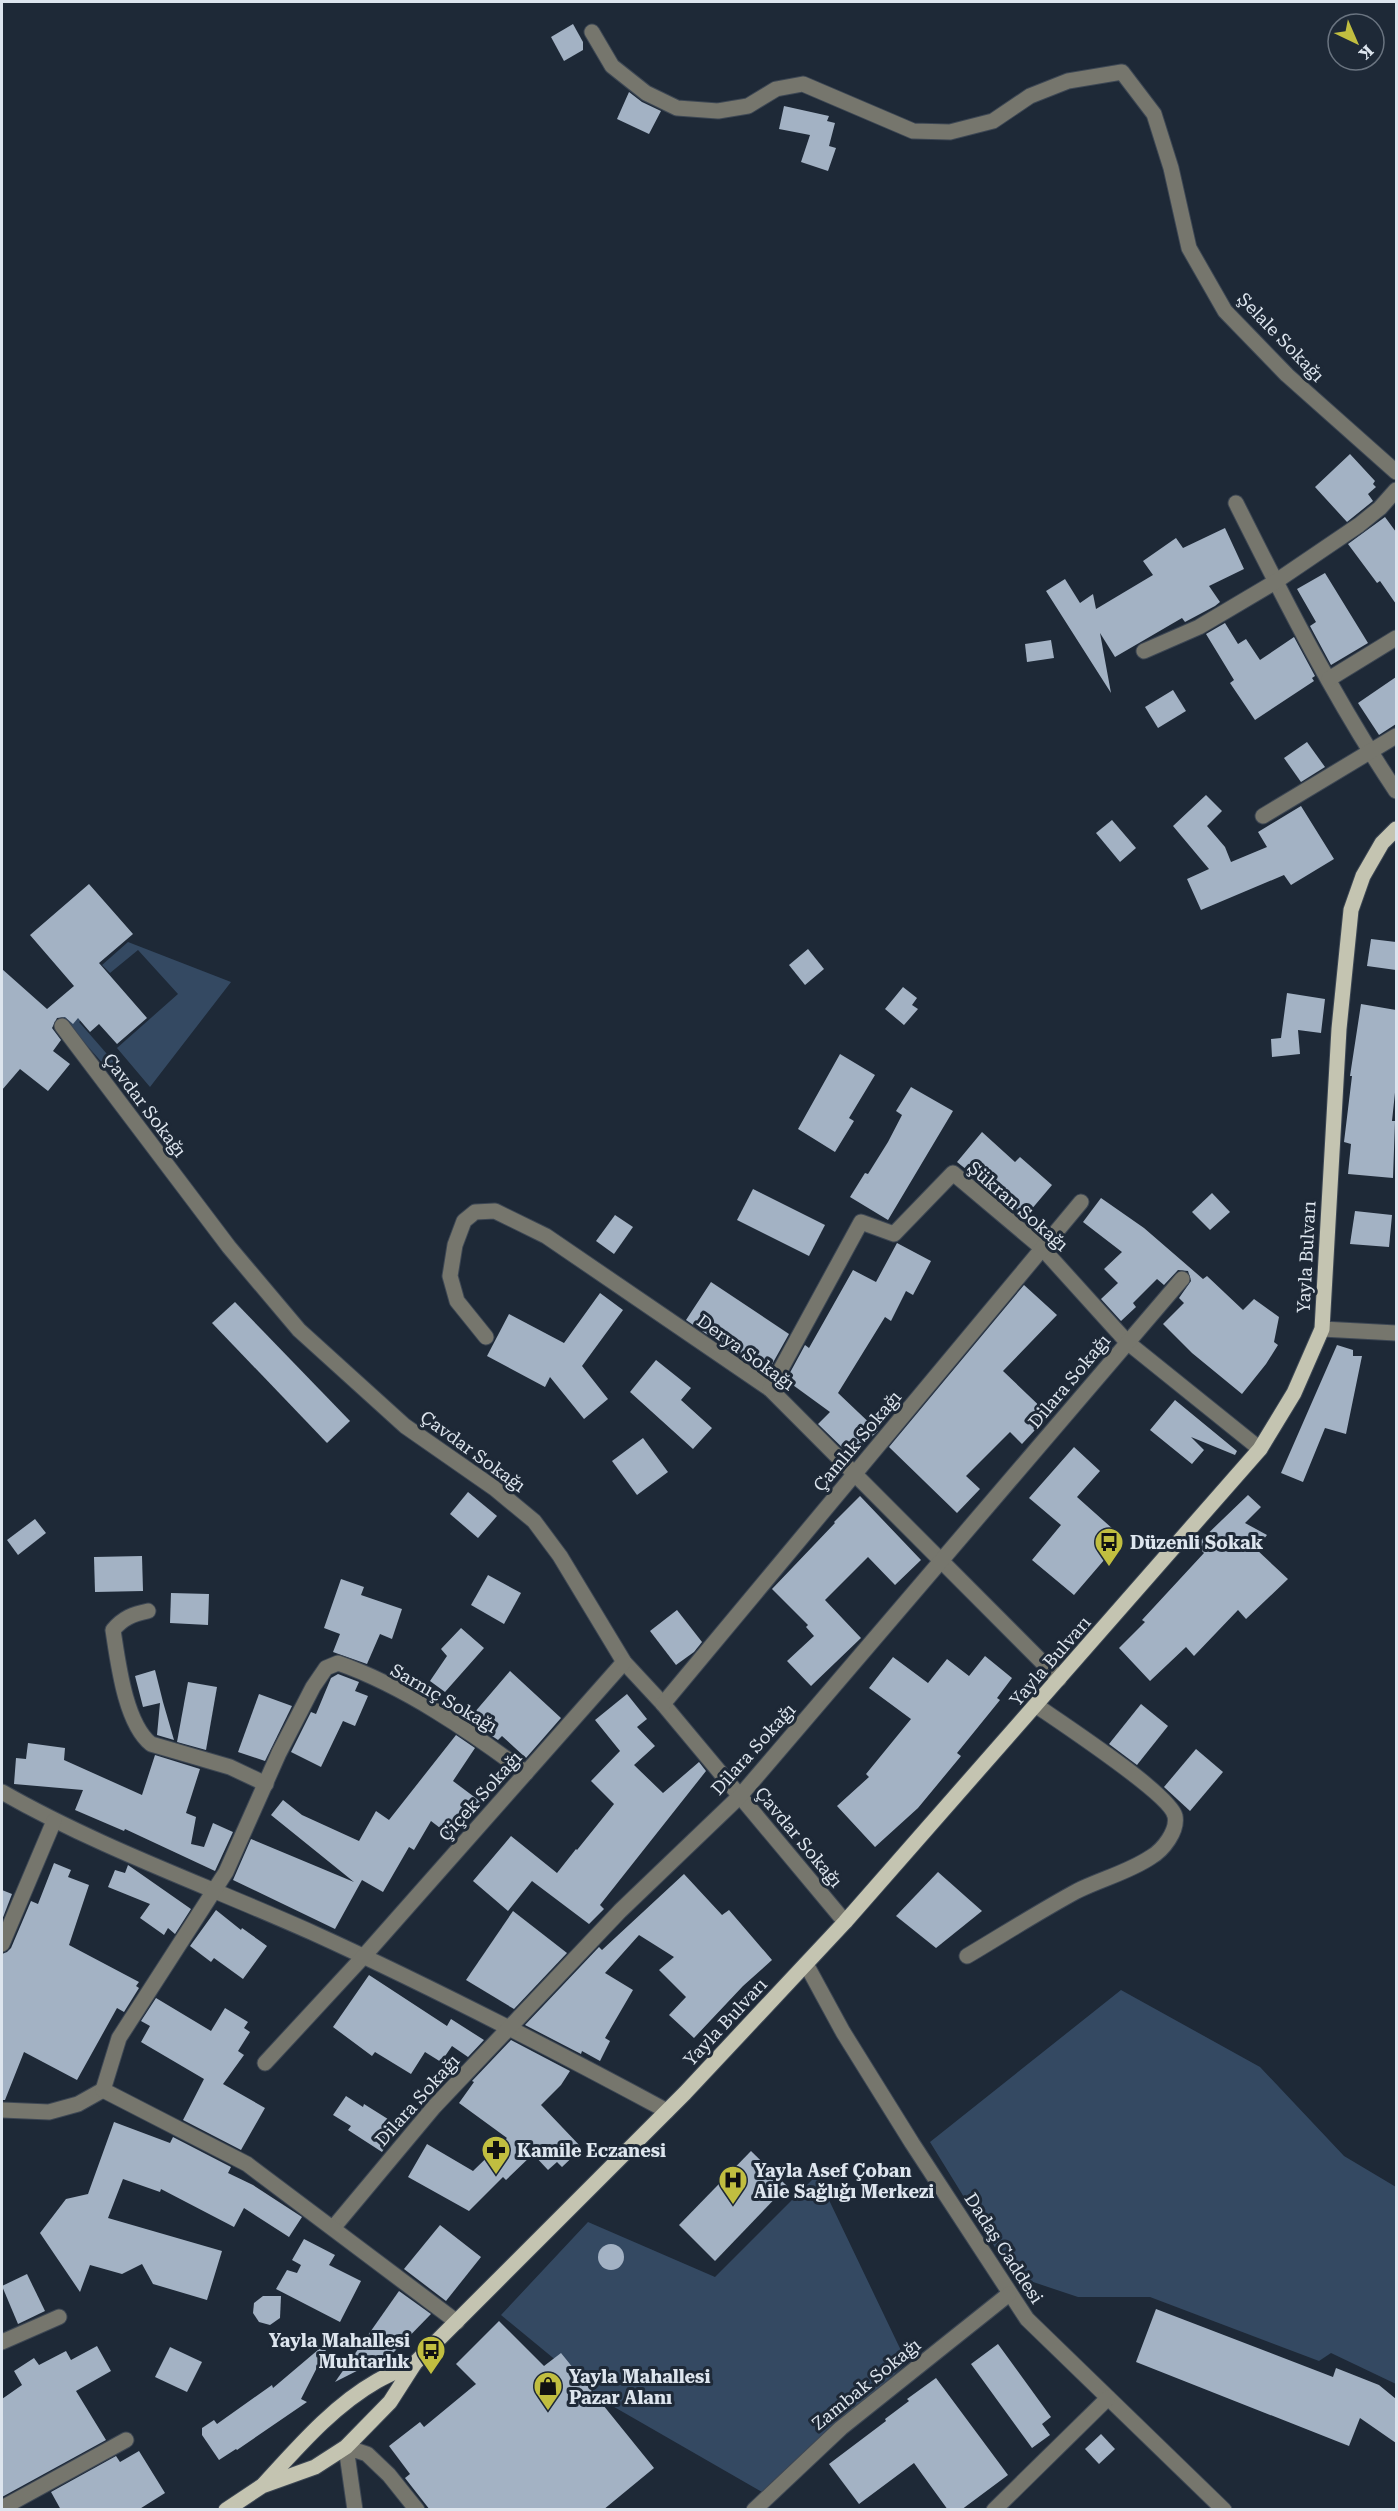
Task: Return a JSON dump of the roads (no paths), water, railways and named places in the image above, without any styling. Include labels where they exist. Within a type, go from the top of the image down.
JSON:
[{"type":"main road","name":"Yayla Bulvarı","points":[[262,2486],[315,2467],[346,2447],[390,2402],[415,2363],[668,2111],[845,1922],[1037,1706],[1260,1449],[1294,1393],[1322,1329],[1339,1029],[1351,910],[1363,876],[1382,843],[1396,829]]},
{"type":"main road","name":"Yayla Bulvarı","points":[[226,2510],[262,2486],[321,2424],[346,2403],[376,2381],[415,2363]]},
{"type":"street","name":"Şelale Sokağı","points":[[592,32],[612,66],[646,93],[676,108],[718,111],[748,106],[776,89],[803,84],[913,131],[950,132],[993,121],[1030,96],[1068,81],[1122,72],[1154,114],[1171,168],[1189,248],[1225,311],[1287,375],[1396,472]]},
{"type":"street","points":[[1144,651],[1199,627],[1275,582],[1359,525],[1396,490]]},
{"type":"street","points":[[1236,503],[1275,582],[1371,753],[1396,791]]},
{"type":"street","points":[[1329,679],[1396,638]]},
{"type":"street","points":[[1263,816],[1396,736]]},
{"type":"street","name":"Çavdar Sokağı","points":[[62,1026],[229,1247],[299,1330],[405,1426],[494,1488],[534,1521],[560,1556],[624,1662],[663,1704],[845,1922]]},
{"type":"street","name":"Şükran Sokağı","points":[[770,1389],[861,1222],[894,1234],[953,1173],[1042,1248],[1127,1342],[1260,1449]]},
{"type":"street","name":"Çamlık Sokağı","points":[[663,1704],[1081,1202]]},
{"type":"street","name":"Derya Sokağı","points":[[486,1338],[457,1301],[450,1275],[455,1245],[464,1221],[475,1212],[495,1211],[546,1236],[770,1389],[1059,1679]]},
{"type":"street","name":"Dilara Sokağı","points":[[333,2228],[434,2107],[620,1911],[740,1796],[1182,1279]]},
{"type":"street","points":[[1322,1329],[1396,1333]]},
{"type":"street","points":[[2,2110],[48,2112],[78,2104],[103,2090],[119,2038],[226,1872],[266,1784],[230,1767],[151,1744],[144,1738],[123,1689],[112,1630],[133,1614],[148,1611]]},
{"type":"street","name":"Çiçek Sokağı","points":[[265,2063],[364,1956],[624,1662]]},
{"type":"street","name":"Sarnıç Sokağı","points":[[266,1784],[313,1687],[326,1668],[338,1663],[408,1696],[489,1745],[526,1773]]},
{"type":"street","points":[[967,1956],[1078,1891],[1151,1858],[1162,1848],[1174,1826],[1175,1815],[1167,1804],[1118,1762],[1037,1706]]},
{"type":"street","points":[[2,1792],[54,1821],[364,1956],[510,2027],[668,2111]]},
{"type":"street","points":[[2,1944],[54,1821]]},
{"type":"street","name":"Dadaş Caddesi","points":[[806,1964],[843,2032],[1027,2319],[1224,2510]]},
{"type":"street","points":[[103,2090],[247,2164],[457,2322]]},
{"type":"street","name":"Zambak Sokağı","points":[[754,2510],[841,2428],[1009,2294]]},
{"type":"street","points":[[2,2342],[59,2317]]},
{"type":"street","points":[[994,2510],[1108,2398]]},
{"type":"street","points":[[5,2508],[126,2440]]},
{"type":"street","points":[[355,2510],[346,2447],[368,2454],[389,2475],[417,2510]]},
{"type":"place","name":"Düzenli Sokak","points":[[1109,1568]]},
{"type":"place","name":"Kamile Eczanesi","points":[[496,2176]]},
{"type":"place","name":"Yayla Asef Çoban Aile Sağlığı Merkezi","points":[[733,2206]]},
{"type":"place","name":"Yayla Mahallesi Muhtarlık","points":[[431,2376]]},
{"type":"place","name":"Yayla Mahallesi Pazar Alanı","points":[[548,2412]]}]
